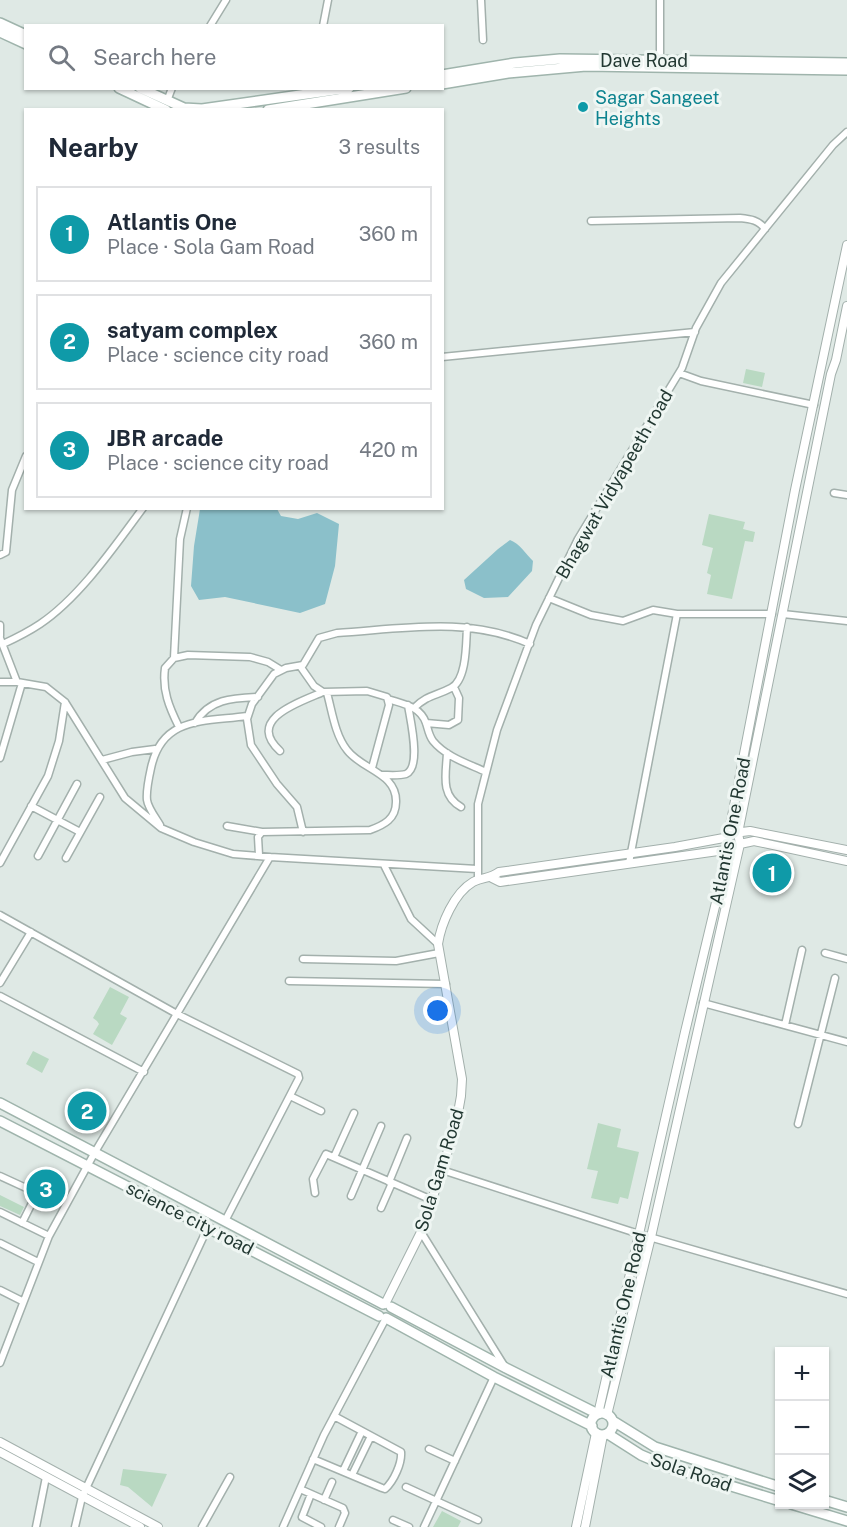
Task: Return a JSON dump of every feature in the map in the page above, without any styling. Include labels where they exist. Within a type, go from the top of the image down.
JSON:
[{"type":"main road","points":[[0,23],[24,34]]},
{"type":"main road","points":[[0,32],[24,43]]},
{"type":"main road","name":"Dave Road","points":[[444,75],[515,63],[560,60],[847,63]]},
{"type":"main road","points":[[444,84],[508,73],[586,66],[847,70]]},
{"type":"main road","points":[[125,90],[167,105],[184,108]]},
{"type":"main road","points":[[143,90],[167,105]]},
{"type":"main road","points":[[210,108],[336,90]]},
{"type":"main road","points":[[281,108],[394,90]]},
{"type":"main road","name":"Sola Road","points":[[0,1103],[506,1368],[606,1417],[655,1447],[775,1485]]},
{"type":"main road","name":"science city road","points":[[0,1121],[383,1317],[600,1432]]},
{"type":"main road","points":[[383,1317],[378,1309],[386,1305]]},
{"type":"main road","points":[[606,1417],[612,1428],[600,1432],[593,1419],[606,1417]]},
{"type":"main road","name":"Sola Road","points":[[600,1432],[641,1455],[669,1467],[775,1499]]},
{"type":"main road","points":[[829,1501],[847,1507]]},
{"type":"main road","points":[[807,1509],[847,1521]]},
{"type":"street","points":[[211,24],[226,0]]},
{"type":"street","points":[[323,24],[328,0]]},
{"type":"street","points":[[481,0],[483,40]]},
{"type":"street","points":[[660,0],[660,60]]},
{"type":"street","points":[[167,105],[171,90]]},
{"type":"street","points":[[276,108],[291,90]]},
{"type":"street","name":"Bhagwat Vidyapeeth road","points":[[478,880],[478,804],[486,772],[497,730],[549,598],[578,540],[679,373],[695,333],[721,283],[833,145],[847,132]]},
{"type":"street","points":[[591,221],[740,218],[752,219],[761,223],[765,229]]},
{"type":"street","name":"Atlantis One Road","points":[[606,1417],[639,1234],[729,848],[727,842],[847,245]]},
{"type":"street","name":"Atlantis One Road","points":[[606,1417],[651,1237],[740,844],[738,833],[847,306]]},
{"type":"street","points":[[444,357],[695,333]]},
{"type":"street","points":[[679,373],[701,381],[814,405]]},
{"type":"street","points":[[0,555],[6,552],[12,490],[24,461]]},
{"type":"street","points":[[834,493],[847,495]]},
{"type":"street","points":[[1,639],[42,623],[56,611],[90,576],[141,510]]},
{"type":"street","points":[[174,658],[180,540],[187,510]]},
{"type":"street","points":[[549,598],[591,615],[623,621],[653,610],[677,614],[772,614]]},
{"type":"street","points":[[629,863],[677,614]]},
{"type":"street","points":[[783,614],[847,621]]},
{"type":"street","points":[[0,625],[1,639],[19,682],[0,758]]},
{"type":"street","points":[[303,832],[297,807],[277,784],[248,737],[248,716],[274,674],[303,665],[320,638],[338,633],[467,627],[502,633],[530,644]]},
{"type":"street","points":[[411,706],[454,687],[463,669],[467,627]]},
{"type":"street","points":[[179,727],[169,707],[164,685],[165,668],[174,658],[188,655],[250,657],[268,662],[281,670]]},
{"type":"street","points":[[227,826],[262,832],[370,830],[385,824],[396,810],[396,795],[391,784],[372,768],[356,760],[346,750],[325,693],[315,686],[300,666]]},
{"type":"street","points":[[0,681],[46,687],[65,702],[125,798],[161,828],[195,842],[233,854],[477,869]]},
{"type":"street","points":[[426,723],[449,725],[458,720],[459,698],[454,687]]},
{"type":"street","points":[[280,751],[272,743],[269,728],[272,720],[285,708],[325,693],[367,691],[385,695],[388,699],[419,711],[433,741],[447,753],[486,772]]},
{"type":"street","points":[[195,723],[202,713],[220,701],[258,697]]},
{"type":"street","points":[[372,768],[389,705],[388,699]]},
{"type":"street","points":[[0,863],[48,776],[63,723],[65,702]]},
{"type":"street","points":[[381,775],[403,775],[411,771],[414,750],[411,706]]},
{"type":"street","points":[[161,828],[147,801],[155,749],[168,734],[179,727],[248,716]]},
{"type":"street","points":[[102,760],[155,749]]},
{"type":"street","points":[[447,753],[447,792],[453,802],[461,807]]},
{"type":"street","points":[[38,856],[78,784]]},
{"type":"street","points":[[66,858],[100,797]]},
{"type":"street","points":[[31,806],[80,832]]},
{"type":"street","points":[[439,948],[440,933],[454,903],[467,887],[478,880],[492,878],[499,872],[729,837],[734,833],[750,831],[847,850]]},
{"type":"street","points":[[259,855],[258,837],[262,832]]},
{"type":"street","points":[[492,878],[500,882],[732,849],[740,844],[753,841],[847,861]]},
{"type":"street","points":[[0,1363],[49,1236],[94,1152],[144,1072],[270,857]]},
{"type":"street","points":[[384,865],[411,919],[439,948]]},
{"type":"street","points":[[0,915],[177,1014],[298,1074],[299,1078],[225,1221]]},
{"type":"street","points":[[0,983],[30,932]]},
{"type":"street","points":[[303,959],[396,961],[439,948]]},
{"type":"street","name":"Sola Gam Road","points":[[386,1305],[421,1232],[456,1124],[462,1087],[439,948]]},
{"type":"street","points":[[785,1025],[802,950]]},
{"type":"street","points":[[825,953],[847,959]]},
{"type":"street","points":[[798,1124],[835,978]]},
{"type":"street","points":[[289,981],[446,984]]},
{"type":"street","points":[[0,996],[144,1072]]},
{"type":"street","points":[[703,1003],[847,1042]]},
{"type":"street","points":[[290,1096],[321,1111]]},
{"type":"street","points":[[334,1157],[354,1113]]},
{"type":"street","points":[[351,1196],[381,1126]]},
{"type":"street","points":[[381,1208],[407,1138]]},
{"type":"street","points":[[315,1193],[313,1181],[324,1156],[328,1155],[432,1200]]},
{"type":"street","points":[[442,1170],[639,1234],[847,1294]]},
{"type":"street","points":[[0,1176],[37,1193],[22,1223]]},
{"type":"street","points":[[0,1212],[49,1236]]},
{"type":"street","points":[[75,1527],[82,1497],[208,1227]]},
{"type":"street","points":[[421,1232],[506,1368]]},
{"type":"street","points":[[0,1243],[38,1262]]},
{"type":"street","points":[[0,1290],[22,1302]]},
{"type":"street","points":[[283,1527],[313,1459],[383,1317]]},
{"type":"street","points":[[424,1527],[494,1377]]},
{"type":"street","points":[[313,1459],[386,1489],[391,1483],[401,1458],[401,1452],[334,1416]]},
{"type":"street","points":[[343,1471],[362,1431]]},
{"type":"street","points":[[576,1527],[600,1432]]},
{"type":"street","points":[[585,1527],[600,1432]]},
{"type":"street","points":[[352,1474],[371,1436]]},
{"type":"street","points":[[0,1442],[158,1527]]},
{"type":"street","points":[[429,1449],[454,1461]]},
{"type":"street","points":[[0,1452],[141,1527]]},
{"type":"street","points":[[36,1527],[46,1477]]},
{"type":"street","points":[[202,1527],[230,1477]]},
{"type":"street","points":[[324,1500],[332,1482]]},
{"type":"street","points":[[406,1487],[478,1520]]},
{"type":"street","points":[[300,1489],[345,1510],[339,1527]]},
{"type":"street","points":[[311,1494],[302,1517],[321,1527]]},
{"type":"street","points":[[393,1520],[409,1527]]},
{"type":"green space","points":[[746,369],[765,373],[762,387],[743,383]]},
{"type":"green space","points":[[709,514],[745,522],[743,529],[755,532],[753,542],[745,541],[732,599],[707,594],[711,575],[707,573],[713,548],[702,545]]},
{"type":"green space","points":[[110,987],[129,997],[120,1014],[127,1018],[112,1045],[93,1034],[99,1024],[93,1018]]},
{"type":"green space","points":[[33,1051],[49,1059],[42,1073],[26,1064]]},
{"type":"green space","points":[[598,1123],[621,1129],[617,1147],[639,1152],[628,1199],[620,1197],[618,1204],[591,1198],[598,1171],[587,1169]]},
{"type":"green space","points":[[0,1195],[24,1207],[20,1215],[0,1206]]},
{"type":"green space","points":[[123,1469],[167,1474],[152,1507],[128,1487],[120,1485]]},
{"type":"green space","points":[[442,1511],[461,1521],[458,1527],[433,1527]]},
{"type":"water","points":[[200,510],[278,510],[281,516],[298,519],[317,513],[339,524],[335,566],[325,604],[300,613],[225,597],[199,600],[191,586]]},
{"type":"water","points":[[510,540],[520,546],[533,561],[532,571],[508,597],[484,598],[466,589],[464,580]]},
{"type":"place","name":"Sagar Sangeet Heights","points":[[583,107]]},
{"type":"place","name":"Atlantis One","points":[[772,873]]},
{"type":"place","name":"satyam complex","points":[[87,1111]]},
{"type":"place","name":"JBR arcade","points":[[46,1189]]}]
